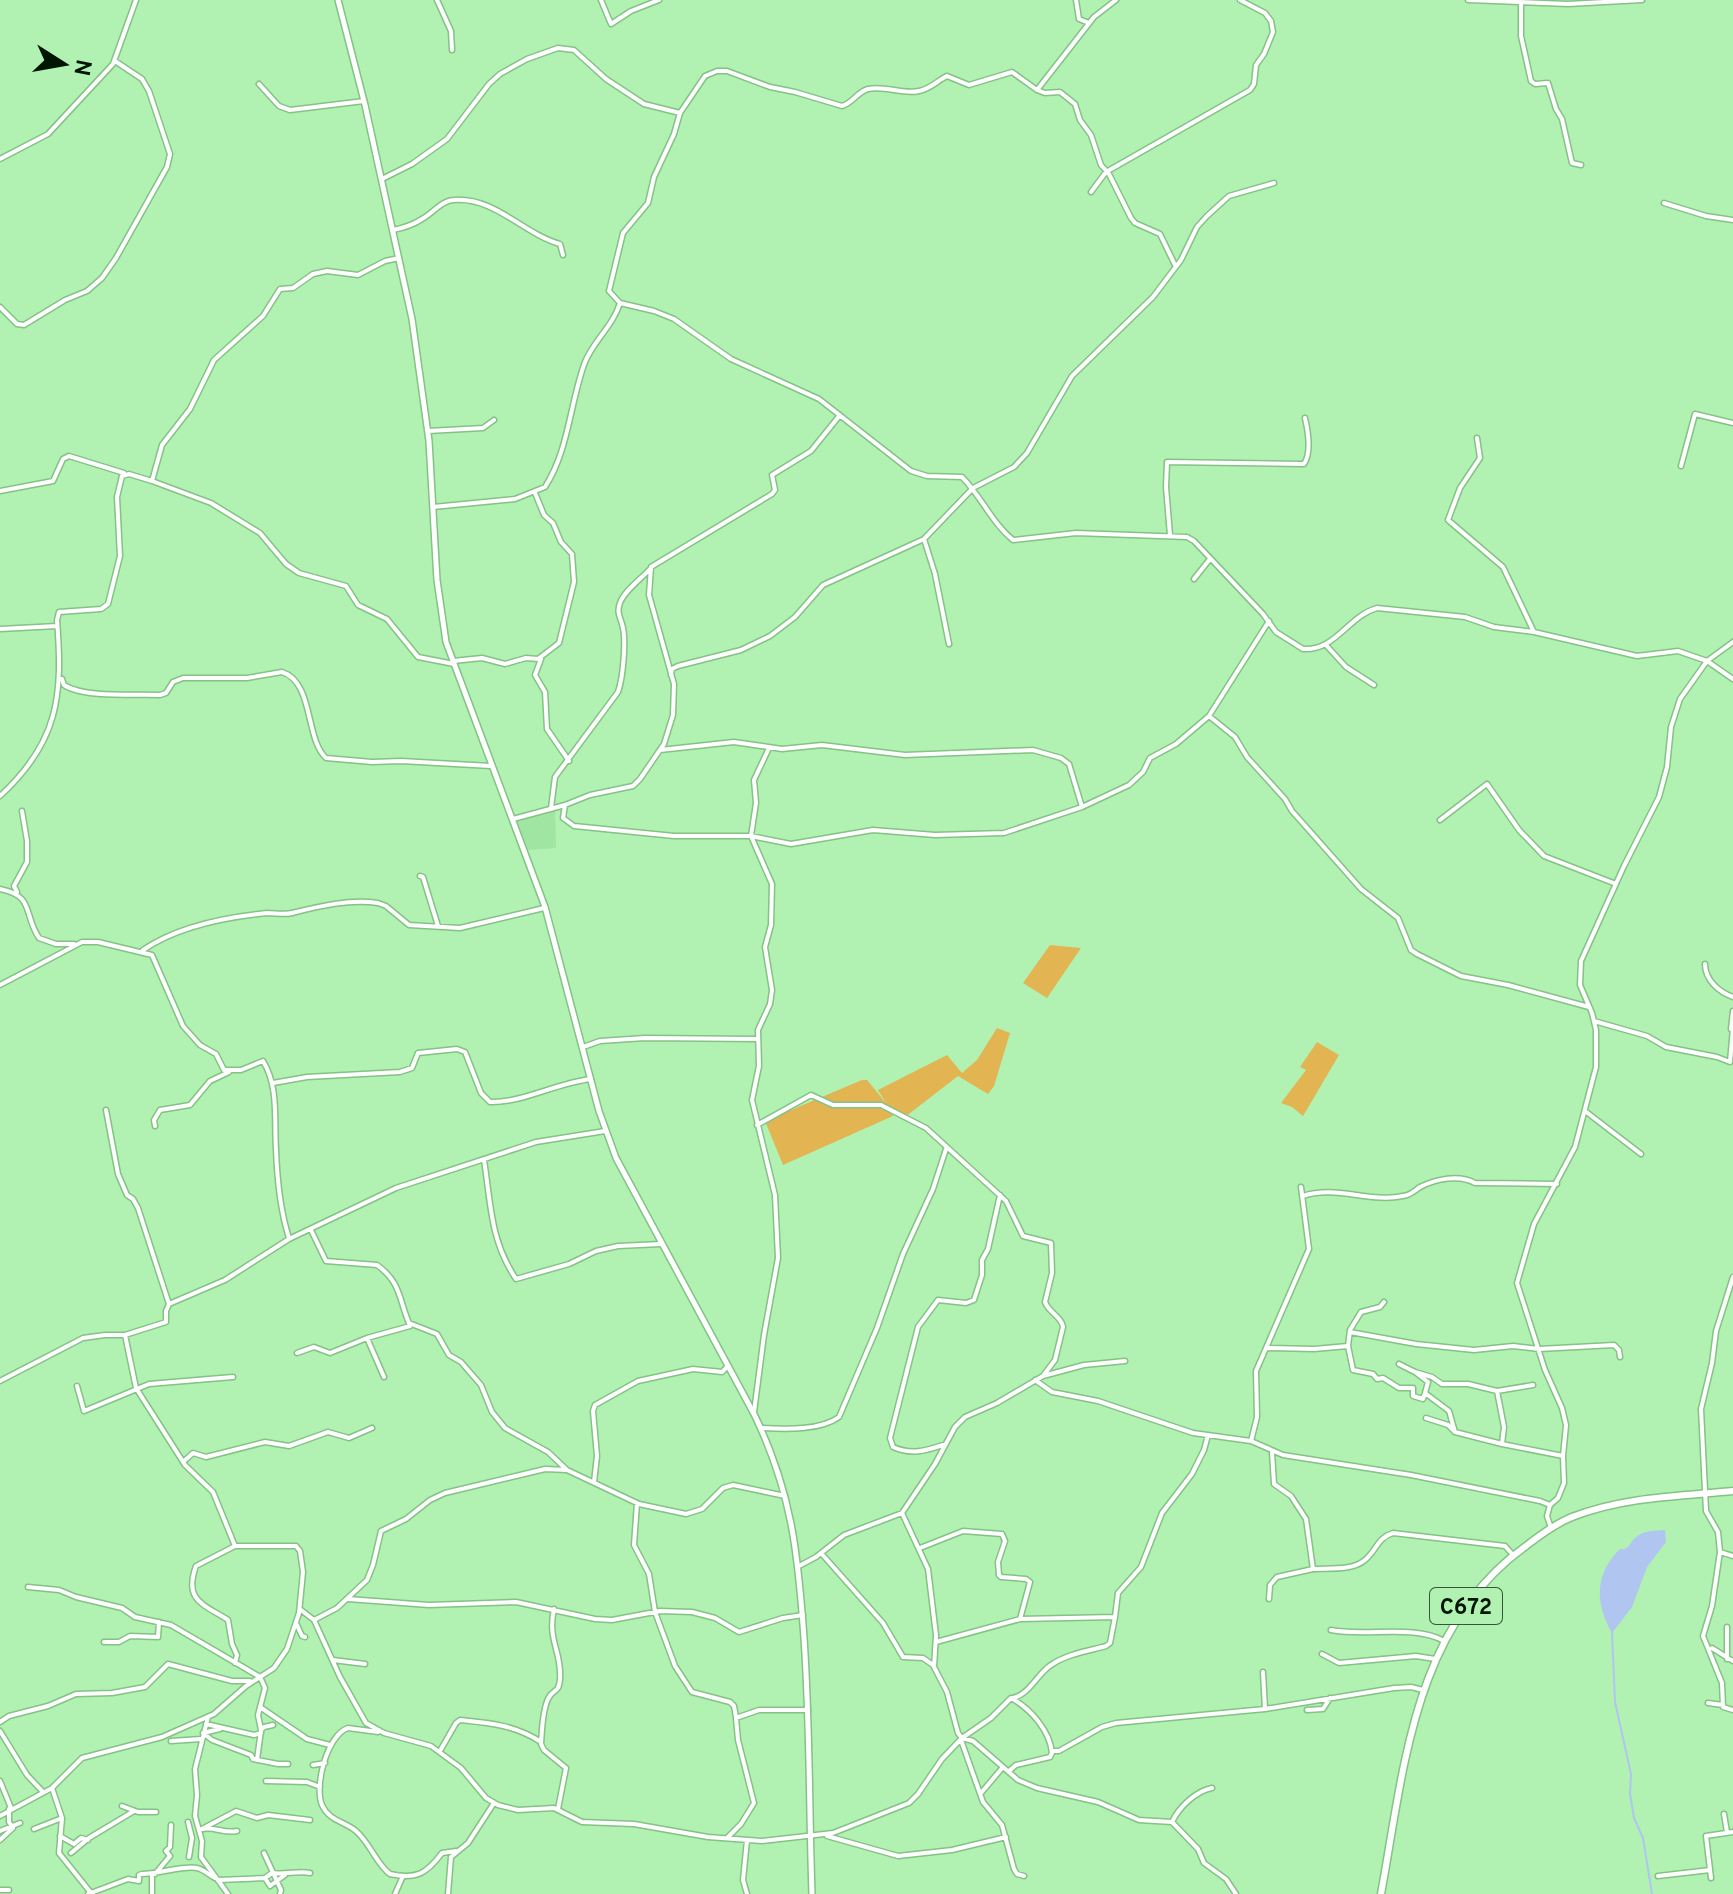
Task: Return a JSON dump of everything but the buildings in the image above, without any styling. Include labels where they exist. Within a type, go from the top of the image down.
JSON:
[{"type":"main road","name":"C672","points":[[1381,1894],[1417,1707],[1435,1659],[1459,1613],[1513,1555],[1570,1518],[1614,1504],[1733,1491]]},
{"type":"street","points":[[0,159],[48,134],[115,61],[136,0]]},
{"type":"street","points":[[338,0],[382,179],[414,333],[428,431],[439,604],[445,636],[545,907],[605,1131],[626,1180],[754,1414],[785,1496],[795,1536],[803,1615],[812,1894]]},
{"type":"street","points":[[437,0],[451,29],[452,50]]},
{"type":"street","points":[[601,0],[611,24],[631,11],[659,0]]},
{"type":"street","points":[[1076,0],[1079,19],[1089,23]]},
{"type":"street","points":[[1037,90],[1089,23],[1116,0]]},
{"type":"street","points":[[1091,192],[1106,171],[1250,90],[1254,84],[1256,65],[1273,32],[1271,21],[1265,13],[1240,0]]},
{"type":"street","points":[[1468,0],[1521,3],[1642,0]]},
{"type":"street","points":[[1521,3],[1521,36],[1531,81],[1535,84],[1548,83],[1562,119],[1572,163],[1581,165]]},
{"type":"street","points":[[382,179],[412,164],[447,139],[500,74],[527,59],[558,48],[574,50],[606,79],[644,104],[680,113]]},
{"type":"street","points":[[0,307],[17,324],[24,325],[96,285],[116,258],[169,162],[170,154],[146,85],[115,61]]},
{"type":"street","points":[[1175,265],[1160,234],[1133,221],[1098,159],[1091,135],[1069,97],[1060,92],[1037,90],[1012,72],[969,85],[947,76],[922,91],[874,88],[863,91],[842,106],[770,87],[727,71],[717,71],[699,82],[680,113],[654,177],[648,203],[627,226],[620,241],[608,289],[620,303],[674,319],[731,359],[804,390],[911,471],[927,476],[957,476],[973,488],[1002,529],[1016,541],[1076,533],[1187,537],[1269,621],[1276,632],[1296,647],[1309,650],[1326,645],[1364,613],[1377,608],[1465,617],[1494,627],[1534,632],[1637,656],[1678,651],[1707,661],[1733,679]]},
{"type":"street","points":[[259,84],[279,106],[288,110],[364,101]]},
{"type":"street","points":[[671,675],[672,669],[678,666],[741,650],[770,636],[795,617],[823,585],[924,539],[973,488],[1008,471],[1020,461],[1077,370],[1137,315],[1181,260],[1197,227],[1216,206],[1229,196],[1274,183]]},
{"type":"street","points":[[393,230],[417,222],[451,200],[479,201],[524,228],[560,244],[563,255]]},
{"type":"street","points":[[1664,203],[1706,216],[1733,220]]},
{"type":"street","points":[[152,481],[162,445],[190,409],[214,360],[263,316],[280,289],[294,288],[313,274],[327,271],[360,275],[385,261],[399,258]]},
{"type":"street","points":[[433,507],[515,499],[545,487],[587,358],[614,320],[620,303]]},
{"type":"street","points":[[1681,466],[1695,414],[1733,423]]},
{"type":"street","points":[[551,808],[555,778],[618,692],[624,637],[619,616],[624,597],[651,567],[772,494],[775,490],[772,475],[811,451],[840,415]]},
{"type":"street","points":[[1170,535],[1166,463],[1305,464],[1308,442],[1305,418]]},
{"type":"street","points":[[428,431],[483,428],[494,420]]},
{"type":"street","points":[[1477,438],[1480,458],[1460,488],[1448,520],[1503,567],[1534,632]]},
{"type":"street","points":[[0,491],[53,481],[63,459],[69,456],[152,481],[211,503],[260,533],[284,562],[299,573],[346,586],[358,605],[387,619],[418,657],[454,663],[479,657],[495,663],[511,664],[526,658],[541,658]]},
{"type":"street","points":[[0,796],[22,772],[46,736],[54,715],[60,672],[57,616],[63,610],[93,610],[108,604],[120,556],[118,491],[120,479],[126,473]]},
{"type":"street","points":[[535,493],[544,515],[553,523],[561,542],[572,554],[574,582],[559,643],[541,658],[535,675],[544,688],[547,729],[569,761]]},
{"type":"street","points":[[924,539],[935,574],[949,644]]},
{"type":"street","points":[[1194,579],[1210,559]]},
{"type":"street","points":[[513,819],[590,795],[633,786],[660,750],[673,715],[674,684],[649,595],[651,567]]},
{"type":"street","points":[[565,805],[563,818],[569,824],[581,827],[674,836],[751,836],[791,844],[817,842],[873,830],[935,835],[1004,833],[1082,807],[1129,785],[1143,772],[1150,758],[1171,747],[1209,716],[1269,621]]},
{"type":"street","points":[[0,629],[57,626]]},
{"type":"street","points":[[1551,1528],[1546,1513],[1562,1489],[1565,1415],[1545,1370],[1517,1283],[1534,1224],[1575,1147],[1596,1067],[1594,1021],[1580,985],[1581,961],[1659,797],[1667,767],[1671,727],[1680,699],[1707,661],[1733,642]]},
{"type":"street","points":[[1326,645],[1346,667],[1374,685]]},
{"type":"street","points":[[60,672],[64,685],[70,689],[160,695],[166,693],[173,682],[183,678],[247,678],[282,672],[293,677],[319,750],[326,758],[491,766]]},
{"type":"street","points":[[1209,716],[1235,737],[1250,761],[1349,877],[1398,918],[1411,950],[1461,976],[1589,1007]]},
{"type":"street","points":[[660,750],[734,742],[787,749],[822,745],[905,755],[1033,750],[1061,758],[1069,764],[1082,807]]},
{"type":"street","points":[[754,1414],[765,1325],[778,1258],[775,1195],[752,1100],[759,1066],[759,1026],[772,995],[765,947],[771,925],[773,892],[768,872],[751,836],[756,807],[754,780],[769,748]]},
{"type":"street","points":[[1440,820],[1487,784],[1524,836],[1548,859],[1616,884]]},
{"type":"street","points":[[22,811],[27,862],[14,886],[27,907],[31,924],[39,938],[62,948],[52,958]]},
{"type":"street","points":[[420,876],[432,902],[438,926]]},
{"type":"street","points":[[0,889],[19,894]]},
{"type":"street","points":[[141,951],[162,938],[208,923],[264,913],[288,914],[309,907],[364,902],[386,906],[409,925],[468,927],[545,907]]},
{"type":"street","points":[[56,944],[91,941],[141,951],[154,959],[184,1028],[202,1047],[216,1054],[224,1070],[230,1072]]},
{"type":"street","points":[[0,985],[77,944]]},
{"type":"street","points":[[1705,964],[1706,973],[1713,984],[1723,994],[1733,997]]},
{"type":"street","points":[[1594,1021],[1647,1036],[1666,1047],[1730,1062],[1733,1011]]},
{"type":"street","points":[[583,1047],[600,1041],[645,1038],[757,1039]]},
{"type":"street","points":[[273,1083],[307,1077],[400,1072],[412,1068],[418,1053],[457,1049],[465,1052],[479,1089],[488,1102],[510,1100],[560,1084],[591,1079]]},
{"type":"street","points":[[155,1126],[154,1120],[160,1110],[190,1105],[210,1081],[263,1061],[273,1083],[277,1169],[289,1239]]},
{"type":"street","points":[[757,1125],[812,1095],[830,1105],[886,1107],[926,1128],[1010,1206],[1023,1236],[1048,1241],[1052,1245],[1052,1273],[1045,1302],[1063,1327],[1055,1360],[1043,1376]]},
{"type":"street","points":[[0,1381],[83,1338],[125,1335],[166,1322],[169,1304],[137,1205],[127,1195],[118,1174],[106,1110]]},
{"type":"street","points":[[1585,1111],[1641,1154]]},
{"type":"street","points":[[169,1304],[225,1280],[289,1239],[396,1188],[536,1142],[605,1131]]},
{"type":"street","points":[[760,1428],[793,1429],[830,1422],[839,1417],[877,1328],[903,1254],[933,1189],[946,1149]]},
{"type":"street","points":[[484,1160],[490,1218],[499,1247],[516,1279],[569,1264],[596,1251],[618,1246],[661,1244]]},
{"type":"street","points":[[1302,1196],[1323,1191],[1385,1199],[1407,1196],[1429,1184],[1456,1178],[1467,1178],[1475,1183],[1557,1184]]},
{"type":"street","points":[[1251,1441],[1257,1417],[1255,1374],[1309,1249],[1301,1187]]},
{"type":"street","points":[[945,1445],[911,1453],[893,1447],[890,1438],[918,1327],[938,1300],[966,1303],[974,1300],[1000,1195]]},
{"type":"street","points":[[309,1230],[313,1231],[326,1261],[380,1266],[401,1292],[407,1321],[437,1334],[449,1355],[461,1362],[477,1379],[492,1412],[502,1425],[548,1452],[567,1470],[637,1503],[678,1513],[694,1513],[723,1488],[733,1485],[785,1496]]},
{"type":"street","points":[[1723,1705],[1722,1683],[1703,1636],[1712,1606],[1720,1552],[1718,1532],[1706,1511],[1701,1409],[1716,1331],[1733,1277]]},
{"type":"street","points":[[1384,1302],[1380,1307],[1361,1312],[1350,1332],[1348,1346],[1353,1370],[1373,1374],[1377,1379],[1383,1378],[1399,1388],[1413,1388],[1413,1396],[1423,1399],[1428,1382],[1415,1372]]},
{"type":"street","points":[[297,1353],[314,1347],[330,1353],[414,1324]]},
{"type":"street","points":[[1350,1332],[1459,1348],[1513,1346],[1539,1349],[1614,1345],[1620,1357]]},
{"type":"street","points":[[125,1335],[136,1388],[183,1462],[213,1492],[235,1546]]},
{"type":"street","points":[[367,1338],[384,1377]]},
{"type":"street","points":[[1266,1348],[1348,1346]]},
{"type":"street","points":[[799,1566],[844,1535],[902,1513],[960,1421],[1043,1376],[1092,1363],[1125,1361]]},
{"type":"street","points":[[1399,1364],[1442,1384],[1468,1384],[1497,1391],[1533,1385]]},
{"type":"street","points":[[594,1482],[597,1456],[595,1405],[638,1381],[684,1370],[722,1372],[728,1366]]},
{"type":"street","points":[[77,1386],[84,1411],[136,1388],[161,1382],[233,1377]]},
{"type":"street","points":[[1035,1380],[1052,1392],[1143,1414],[1180,1429],[1251,1441],[1272,1452],[1411,1475],[1550,1505]]},
{"type":"street","points":[[1497,1391],[1504,1427],[1502,1444]]},
{"type":"street","points":[[1425,1393],[1449,1411],[1455,1432]]},
{"type":"street","points":[[1426,1418],[1448,1425],[1455,1432],[1563,1456]]},
{"type":"street","points":[[183,1462],[193,1453],[206,1457],[265,1442],[289,1446],[328,1432],[349,1438],[372,1428]]},
{"type":"street","points":[[494,1803],[466,1846],[442,1853],[431,1869],[403,1876],[387,1873],[361,1835],[330,1816],[321,1801],[320,1787],[330,1745],[338,1734],[348,1728],[420,1741],[440,1751],[494,1803],[518,1810],[558,1809],[582,1822],[634,1824],[726,1839],[766,1841],[825,1835],[909,1803],[939,1762],[962,1739],[991,1718],[1011,1698],[1020,1696],[1049,1666],[1063,1658],[1110,1643],[1118,1593],[1141,1567],[1162,1513],[1192,1474],[1208,1435]]},
{"type":"street","points":[[1272,1452],[1274,1484],[1291,1496],[1306,1519],[1313,1569]]},
{"type":"street","points":[[314,1620],[332,1612],[368,1578],[381,1531],[406,1519],[430,1500],[455,1490],[545,1469],[567,1470]]},
{"type":"street","points":[[637,1503],[633,1541],[636,1553],[649,1574],[655,1612],[676,1668],[691,1691],[730,1702],[734,1706],[738,1740],[754,1803],[726,1839]]},
{"type":"street","points":[[902,1513],[928,1569],[936,1642],[934,1667]]},
{"type":"street","points":[[920,1548],[963,1531],[1002,1534],[1005,1544],[998,1562],[999,1575],[1030,1582],[1020,1619]]},
{"type":"street","points":[[1269,1599],[1270,1585],[1277,1577],[1362,1563],[1379,1540],[1393,1533],[1505,1546],[1513,1555]]},
{"type":"street","points":[[0,1816],[52,1788],[82,1758],[162,1737],[208,1717],[281,1660],[299,1608],[303,1572],[298,1547],[235,1546],[196,1566],[192,1595],[228,1620],[237,1655],[235,1663]]},
{"type":"street","points":[[1720,1552],[1733,1556]]},
{"type":"street","points":[[821,1553],[880,1618],[903,1657],[924,1658],[934,1667],[947,1692],[972,1776],[985,1806],[1001,1822],[1014,1869],[1024,1876]]},
{"type":"street","points":[[28,1587],[59,1590],[122,1608],[135,1617],[159,1622],[184,1632],[260,1677],[265,1688],[259,1707],[261,1732]]},
{"type":"street","points":[[347,1599],[429,1605],[516,1602],[612,1620],[655,1612],[704,1614],[739,1632],[778,1619],[803,1615]]},
{"type":"street","points":[[299,1608],[314,1620],[360,1716],[384,1733]]},
{"type":"street","points":[[554,1609],[550,1632],[559,1662],[560,1683],[548,1699],[541,1742],[544,1750],[566,1768],[558,1809]]},
{"type":"street","points":[[936,1642],[1020,1619],[1115,1617]]},
{"type":"street","points":[[104,1642],[119,1642],[130,1636],[158,1637],[159,1622]]},
{"type":"street","points":[[296,1623],[305,1637]]},
{"type":"street","points":[[1727,1627],[1730,1660]]},
{"type":"street","points":[[1331,1630],[1357,1635],[1426,1634],[1444,1641]]},
{"type":"street","points":[[1712,1648],[1730,1660]]},
{"type":"street","points":[[1322,1654],[1339,1663],[1416,1656],[1435,1659]]},
{"type":"street","points":[[333,1660],[365,1664]]},
{"type":"street","points":[[0,1722],[9,1716],[48,1706],[76,1694],[112,1693],[145,1687],[168,1664],[232,1681],[253,1681]]},
{"type":"street","points":[[1263,1672],[1265,1709]]},
{"type":"street","points":[[1052,1751],[1059,1751],[1102,1727],[1116,1723],[1265,1709],[1406,1687],[1423,1690]]},
{"type":"street","points":[[1009,1771],[1016,1765],[1051,1756],[1052,1751],[1045,1729],[1011,1698]]},
{"type":"street","points":[[1307,1710],[1323,1709],[1330,1698]]},
{"type":"street","points":[[1708,1703],[1733,1710]]},
{"type":"street","points":[[259,1707],[316,1744],[330,1745]]},
{"type":"street","points":[[736,1717],[759,1710],[808,1710]]},
{"type":"street","points":[[208,1717],[195,1769],[195,1816],[202,1841],[200,1851],[206,1866],[228,1894]]},
{"type":"street","points":[[440,1751],[460,1720],[503,1725],[541,1742]]},
{"type":"street","points":[[206,1724],[254,1735],[261,1732]]},
{"type":"street","points":[[257,1760],[261,1732],[264,1727],[273,1725]]},
{"type":"street","points":[[171,1741],[202,1736],[221,1728]]},
{"type":"street","points":[[0,1731],[27,1775],[43,1792]]},
{"type":"street","points":[[202,1736],[257,1760],[288,1764]]},
{"type":"street","points":[[962,1739],[973,1741],[1025,1784],[1098,1802],[1133,1818],[1172,1822],[1198,1849],[1204,1863],[1226,1879],[1236,1894]]},
{"type":"street","points":[[313,1765],[325,1763]]},
{"type":"street","points":[[981,1793],[1003,1767]]},
{"type":"street","points":[[0,1781],[13,1828],[0,1840]]},
{"type":"street","points":[[266,1781],[307,1782],[320,1787]]},
{"type":"street","points":[[52,1788],[62,1818],[59,1853],[90,1893],[128,1879],[139,1881],[142,1874],[194,1867],[218,1880],[265,1878],[272,1873],[310,1873]]},
{"type":"street","points":[[1172,1822],[1186,1803],[1203,1790],[1212,1788]]},
{"type":"street","points":[[122,1806],[134,1811],[156,1812]]},
{"type":"street","points":[[71,1853],[134,1811]]},
{"type":"street","points":[[200,1830],[236,1811],[257,1818],[268,1815],[310,1820]]},
{"type":"street","points":[[1711,1878],[1706,1836],[1730,1832],[1724,1814]]},
{"type":"street","points":[[34,1829],[62,1818]]},
{"type":"street","points":[[188,1822],[192,1838],[189,1857]]},
{"type":"street","points":[[0,1831],[20,1823]]},
{"type":"street","points":[[152,1894],[154,1874],[170,1856],[166,1851],[170,1847],[171,1825]]},
{"type":"street","points":[[200,1830],[237,1831]]},
{"type":"street","points":[[825,1835],[898,1856],[956,1849],[1006,1837]]},
{"type":"street","points":[[60,1836],[74,1844],[81,1838],[88,1840]]},
{"type":"street","points":[[747,1840],[743,1880],[747,1894]]},
{"type":"street","points":[[190,1846],[200,1851]]},
{"type":"street","points":[[448,1894],[451,1860],[456,1851]]},
{"type":"street","points":[[264,1853],[280,1894]]},
{"type":"street","points":[[1658,1876],[1710,1870]]},
{"type":"street","points":[[265,1878],[270,1886],[285,1875]]},
{"type":"street","points":[[395,1894],[403,1876]]},
{"type":"street","points":[[0,1890],[9,1890]]},
{"type":"shaded area","points":[[555,810],[556,848],[528,850],[517,820]]},
{"type":"shaded area","points":[[1050,945],[1081,948],[1047,998],[1023,983]]},
{"type":"shaded area","points":[[997,1028],[1010,1033],[994,1086],[988,1094],[958,1076],[905,1117],[889,1106],[893,1116],[783,1165],[765,1121],[862,1080],[867,1080],[886,1103],[878,1090],[947,1055],[962,1073],[977,1060]]},
{"type":"shaded area","points":[[1317,1042],[1339,1055],[1303,1116],[1281,1103],[1306,1070],[1300,1067]]},
{"type":"water","points":[[1665,1530],[1666,1542],[1647,1567],[1632,1607],[1612,1633],[1600,1602],[1604,1571],[1617,1552],[1628,1547],[1636,1537],[1646,1532]]},
{"type":"waterway","points":[[1612,1633],[1615,1702],[1631,1774],[1634,1818],[1643,1838],[1652,1894]]}]
